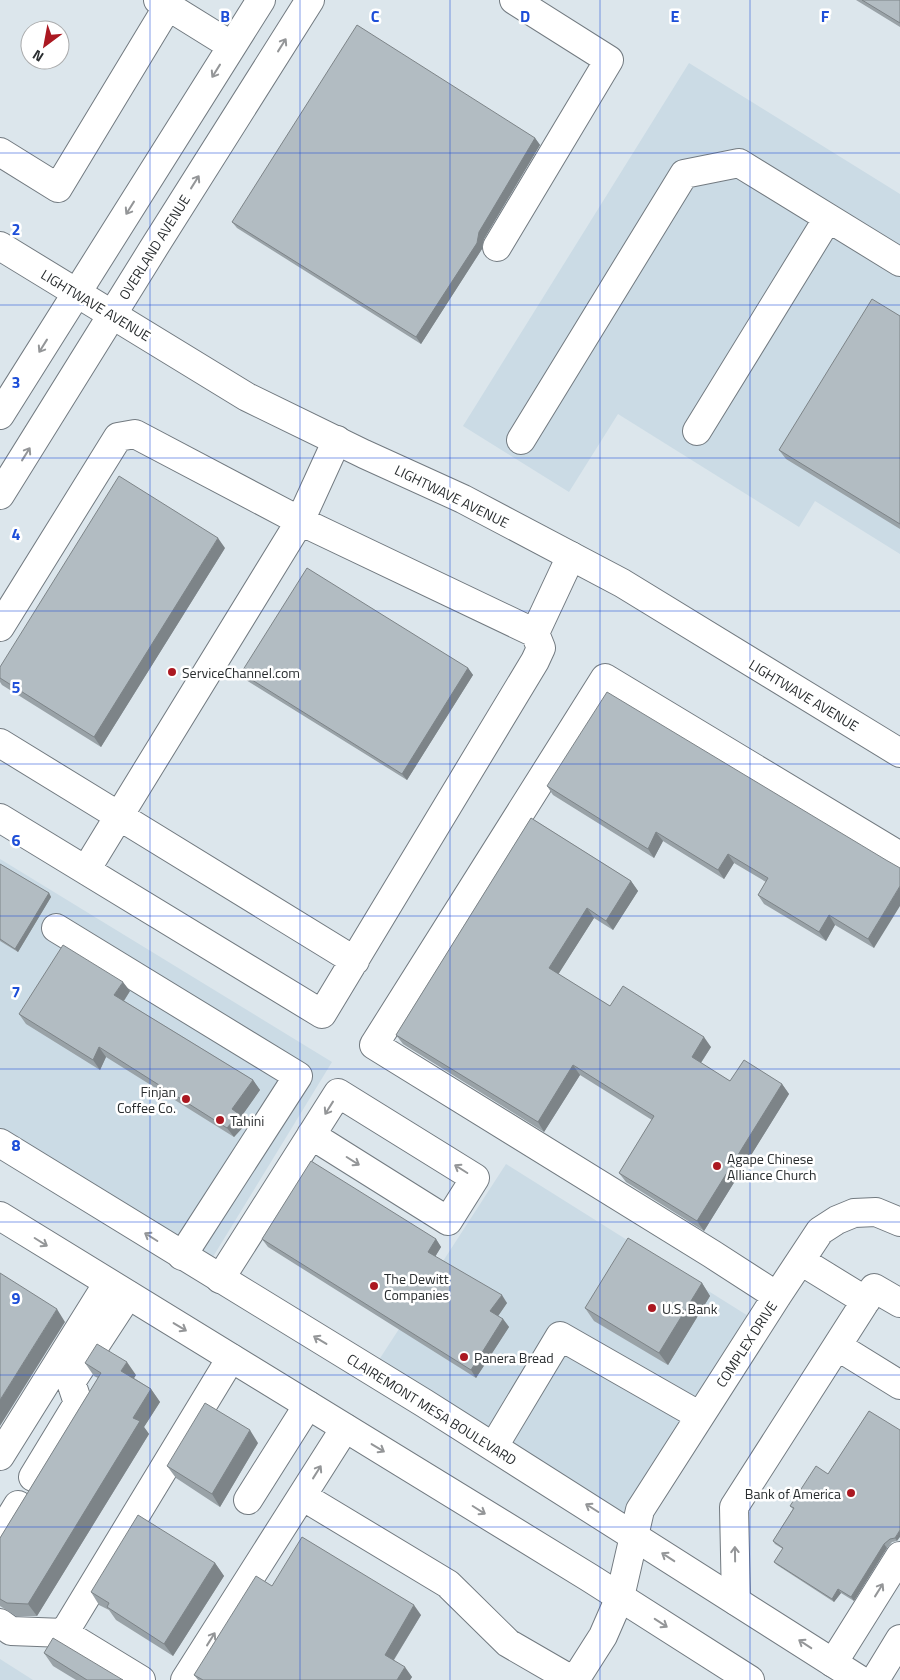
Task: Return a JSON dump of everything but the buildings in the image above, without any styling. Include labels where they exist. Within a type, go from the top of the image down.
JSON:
[{"type":"main road","points":[[0,416],[261,0]]},
{"type":"main road","name":"OVERLAND AVENUE","points":[[0,495],[310,0]]},
{"type":"main road","points":[[497,247],[609,60],[514,0]]},
{"type":"main road","points":[[0,152],[58,188],[163,3],[232,46]]},
{"type":"main road","points":[[521,440],[684,174],[739,163],[900,262]]},
{"type":"main road","points":[[697,431],[828,218]]},
{"type":"main road","name":"LIGHTWAVE AVENUE","points":[[0,246],[247,397],[463,498],[622,583],[900,753]]},
{"type":"main road","points":[[0,627],[118,437],[136,434],[300,521],[535,633],[541,648],[535,661],[322,1014],[0,818]]},
{"type":"main road","points":[[86,870],[300,521],[336,440]]},
{"type":"main road","points":[[535,633],[571,556]]},
{"type":"main road","points":[[777,1296],[374,1045],[605,678],[900,856]]},
{"type":"main road","points":[[0,743],[355,961]]},
{"type":"main road","points":[[56,928],[298,1076],[182,1256]]},
{"type":"main road","points":[[220,1279],[338,1092],[475,1178],[448,1221],[311,1135]]},
{"type":"main road","name":"CLAIREMONT MESA BOULEVARD","points":[[0,1144],[494,1446],[860,1680]]},
{"type":"main road","name":"COMPLEX DRIVE","points":[[574,1680],[603,1636],[620,1597],[640,1510],[820,1231],[854,1212],[876,1212],[900,1222]]},
{"type":"main road","points":[[0,1216],[620,1597],[750,1680]]},
{"type":"main road","points":[[801,1261],[866,1301]]},
{"type":"main road","points":[[736,1601],[734,1507],[874,1288],[900,1303]]},
{"type":"main road","points":[[0,1456],[118,1289]]},
{"type":"main road","points":[[34,1477],[78,1403],[71,1382],[118,1289]]},
{"type":"main road","points":[[494,1446],[560,1336],[700,1416]]},
{"type":"main road","points":[[837,1346],[900,1385]]},
{"type":"main road","points":[[64,1633],[231,1358]]},
{"type":"main road","points":[[248,1500],[308,1405]]},
{"type":"main road","points":[[185,1680],[345,1428]]},
{"type":"main road","points":[[302,1496],[448,1584],[508,1643],[574,1680]]},
{"type":"main road","points":[[0,1534],[18,1505]]},
{"type":"main road","points":[[834,1663],[900,1556]]},
{"type":"main road","points":[[0,1624],[12,1631],[64,1633],[142,1680]]},
{"type":"main road","points":[[875,1680],[900,1640]]},
{"type":"shaded area","points":[[689,63],[900,194],[900,554],[815,501],[799,527],[618,414],[569,492],[463,426]]},
{"type":"shaded area","points":[[0,859],[332,1062],[208,1265],[0,1136]]},
{"type":"shaded area","points":[[506,1164],[753,1319],[622,1518],[375,1366]]},
{"type":"shaded area","points":[[0,1659],[33,1680],[0,1680]]},
{"type":"place","name":"ServiceChannel.com","points":[[172,672]]},
{"type":"place","name":"Finjan Coffee Co.","points":[[186,1099]]},
{"type":"place","name":"Tahini","points":[[220,1120]]},
{"type":"place","name":"Agape Chinese Alliance Church","points":[[717,1166]]},
{"type":"place","name":"The Dewitt Companies","points":[[374,1286]]},
{"type":"place","name":"U.S. Bank","points":[[652,1308]]},
{"type":"place","name":"Panera Bread","points":[[464,1357]]},
{"type":"place","name":"Bank of America","points":[[851,1493]]}]
